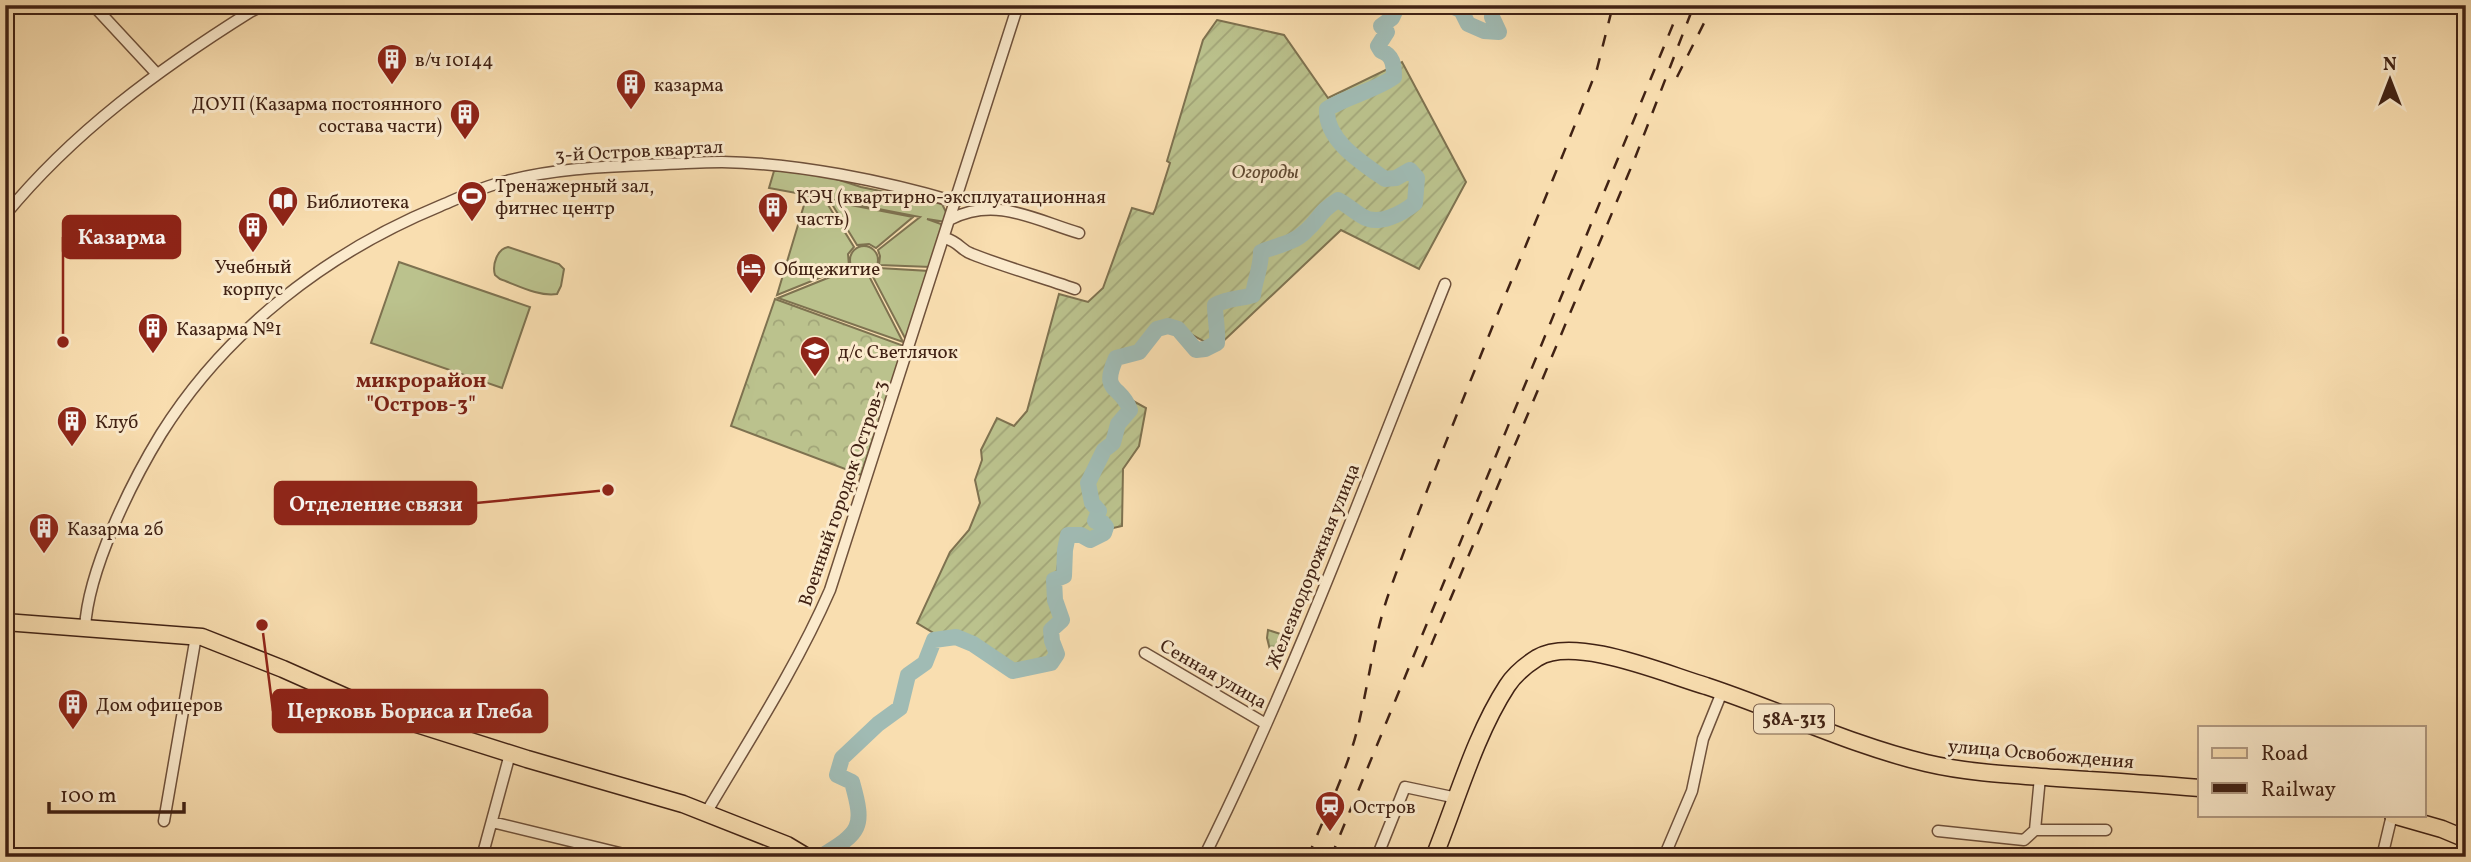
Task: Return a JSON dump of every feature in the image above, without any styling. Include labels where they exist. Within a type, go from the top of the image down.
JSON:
[{"type":"main road","points":[[5,622],[196,636],[283,669],[382,713],[510,754],[683,804],[787,845],[807,857]]},
{"type":"main road","name":"улица Освобождения","points":[[1434,857],[1485,729],[1507,685],[1521,670],[1548,652],[1568,649],[1592,652],[1722,692],[1874,748],[1928,764],[2040,777],[2198,788]]},
{"type":"main road","points":[[2396,816],[2466,839]]},
{"type":"street","points":[[93,5],[157,74]]},
{"type":"street","points":[[5,215],[53,161],[157,74],[212,36],[264,5]]},
{"type":"street","name":"Военный городок Остров-3","points":[[706,813],[814,627],[830,590],[1018,5]]},
{"type":"street","name":"3-й Остров квартал","points":[[85,628],[86,606],[94,579],[124,503],[151,451],[180,404],[225,352],[299,285],[348,251],[405,220],[505,181],[563,169],[722,162],[782,165],[956,202]]},
{"type":"street","points":[[951,219],[966,212],[1002,209],[1079,233]]},
{"type":"street","points":[[945,238],[958,242],[966,252],[976,256],[1075,289]]},
{"type":"street","name":"Железнодорожная улица","points":[[1204,857],[1266,724],[1357,505],[1444,284]]},
{"type":"street","points":[[164,821],[196,636]]},
{"type":"street","name":"Сенная улица","points":[[1145,653],[1266,724]]},
{"type":"street","points":[[1664,857],[1692,791],[1703,739],[1722,692]]},
{"type":"street","points":[[482,857],[510,754]]},
{"type":"street","points":[[2035,830],[2040,777]]},
{"type":"street","points":[[1377,857],[1405,787],[1457,798]]},
{"type":"street","points":[[2382,857],[2392,816]]},
{"type":"street","points":[[492,822],[604,853],[632,856]]},
{"type":"street","points":[[1938,831],[2024,840],[2035,830],[2106,830]]},
{"type":"green space","name":"Огороды","points":[[1217,20],[1284,35],[1328,98],[1402,62],[1466,182],[1419,269],[1341,230],[1216,348],[1171,323],[1156,325],[1137,346],[1110,356],[1105,377],[1108,387],[1146,408],[1139,446],[1123,469],[1122,526],[1096,532],[1063,532],[1057,571],[1048,581],[1056,619],[1048,628],[1051,655],[1048,661],[1021,667],[1011,665],[968,637],[937,635],[917,623],[950,552],[969,530],[980,503],[975,480],[982,460],[981,450],[997,418],[1014,426],[1027,411],[1059,294],[1088,302],[1103,288],[1132,208],[1153,214],[1155,210],[1203,40]]},
{"type":"green space","points":[[774,171],[811,171],[861,187],[942,204],[946,212],[946,222],[927,219],[941,224],[942,228],[931,267],[879,265],[878,250],[920,217],[812,196],[825,200],[854,247],[848,254],[849,266],[777,295],[807,195],[769,188]]},
{"type":"green space","points":[[830,201],[913,217],[876,248],[869,244],[857,245]]},
{"type":"green space","points":[[864,246],[874,250],[878,260],[874,270],[864,274],[854,270],[850,260],[854,250]]},
{"type":"green space","points":[[508,247],[559,264],[564,269],[557,294],[536,292],[495,275],[496,258]]},
{"type":"green space","points":[[399,262],[530,307],[502,388],[371,343]]},
{"type":"green space","points":[[879,268],[929,271],[906,340],[872,275]]},
{"type":"green space","points":[[850,269],[857,276],[869,276],[903,342],[778,298]]},
{"type":"green space","points":[[775,299],[904,346],[861,475],[731,426]]},
{"type":"green space","points":[[1268,630],[1287,636],[1288,640],[1282,639],[1280,653],[1270,650]]},
{"type":"waterway","points":[[820,857],[852,834],[858,819],[852,782],[837,775],[842,758],[878,724],[900,708],[908,675],[925,663],[934,640],[956,637],[973,644],[1013,671],[1051,663],[1057,654],[1051,630],[1062,620],[1055,600],[1054,580],[1064,576],[1068,535],[1081,535],[1090,540],[1104,533],[1106,527],[1102,522],[1095,521],[1099,511],[1092,503],[1088,483],[1104,450],[1113,443],[1118,424],[1130,410],[1111,383],[1116,358],[1139,352],[1157,329],[1168,326],[1178,329],[1196,350],[1217,343],[1215,305],[1253,295],[1261,252],[1290,242],[1301,235],[1338,200],[1362,216],[1375,220],[1397,214],[1415,203],[1417,178],[1410,170],[1396,178],[1385,179],[1366,166],[1338,141],[1328,120],[1327,109],[1394,77],[1390,58],[1378,46],[1387,32],[1381,26],[1392,18],[1398,5]]},
{"type":"waterway","points":[[1449,5],[1461,10],[1468,24],[1484,31],[1499,32],[1492,17],[1493,5]]},
{"type":"railway","points":[[1308,857],[1356,736],[1380,621],[1390,590],[1439,459],[1597,69],[1613,5]]},
{"type":"railway","points":[[1331,857],[1681,5]]},
{"type":"railway","points":[[1422,667],[1635,158],[1694,5]]},
{"type":"railway","points":[[1677,77],[1713,5]]},
{"type":"place","name":"в/ч 10144","points":[[392,86]]},
{"type":"place","name":"казарма","points":[[631,111]]},
{"type":"place","name":"ДОУП (Казарма постоянного состава части)","points":[[465,141]]},
{"type":"place","name":"Тренажерный зал, фитнес центр","points":[[472,223]]},
{"type":"place","name":"Библиотека","points":[[283,228]]},
{"type":"place","name":"КЭЧ (квартирно-эксплуатационная часть)","points":[[773,234]]},
{"type":"place","name":"Учебный корпус","points":[[253,254]]},
{"type":"place","name":"Общежитие","points":[[751,295]]},
{"type":"place","name":"Казарма","points":[[63,342]]},
{"type":"place","name":"Казарма №1","points":[[153,355]]},
{"type":"place","name":"д/с Светлячок","points":[[815,378]]},
{"type":"place","name":"Клуб","points":[[72,448]]},
{"type":"place","name":"Отделение связи","points":[[608,490]]},
{"type":"place","name":"Казарма 2б","points":[[44,555]]},
{"type":"place","name":"Церковь Бориса и Глеба","points":[[262,625]]},
{"type":"place","name":"Дом офицеров","points":[[73,731]]},
{"type":"place","name":"Остров","points":[[1330,833]]},
{"type":"district","name":"микрорайон \"Остров-3\"","points":[[421,392]]}]
